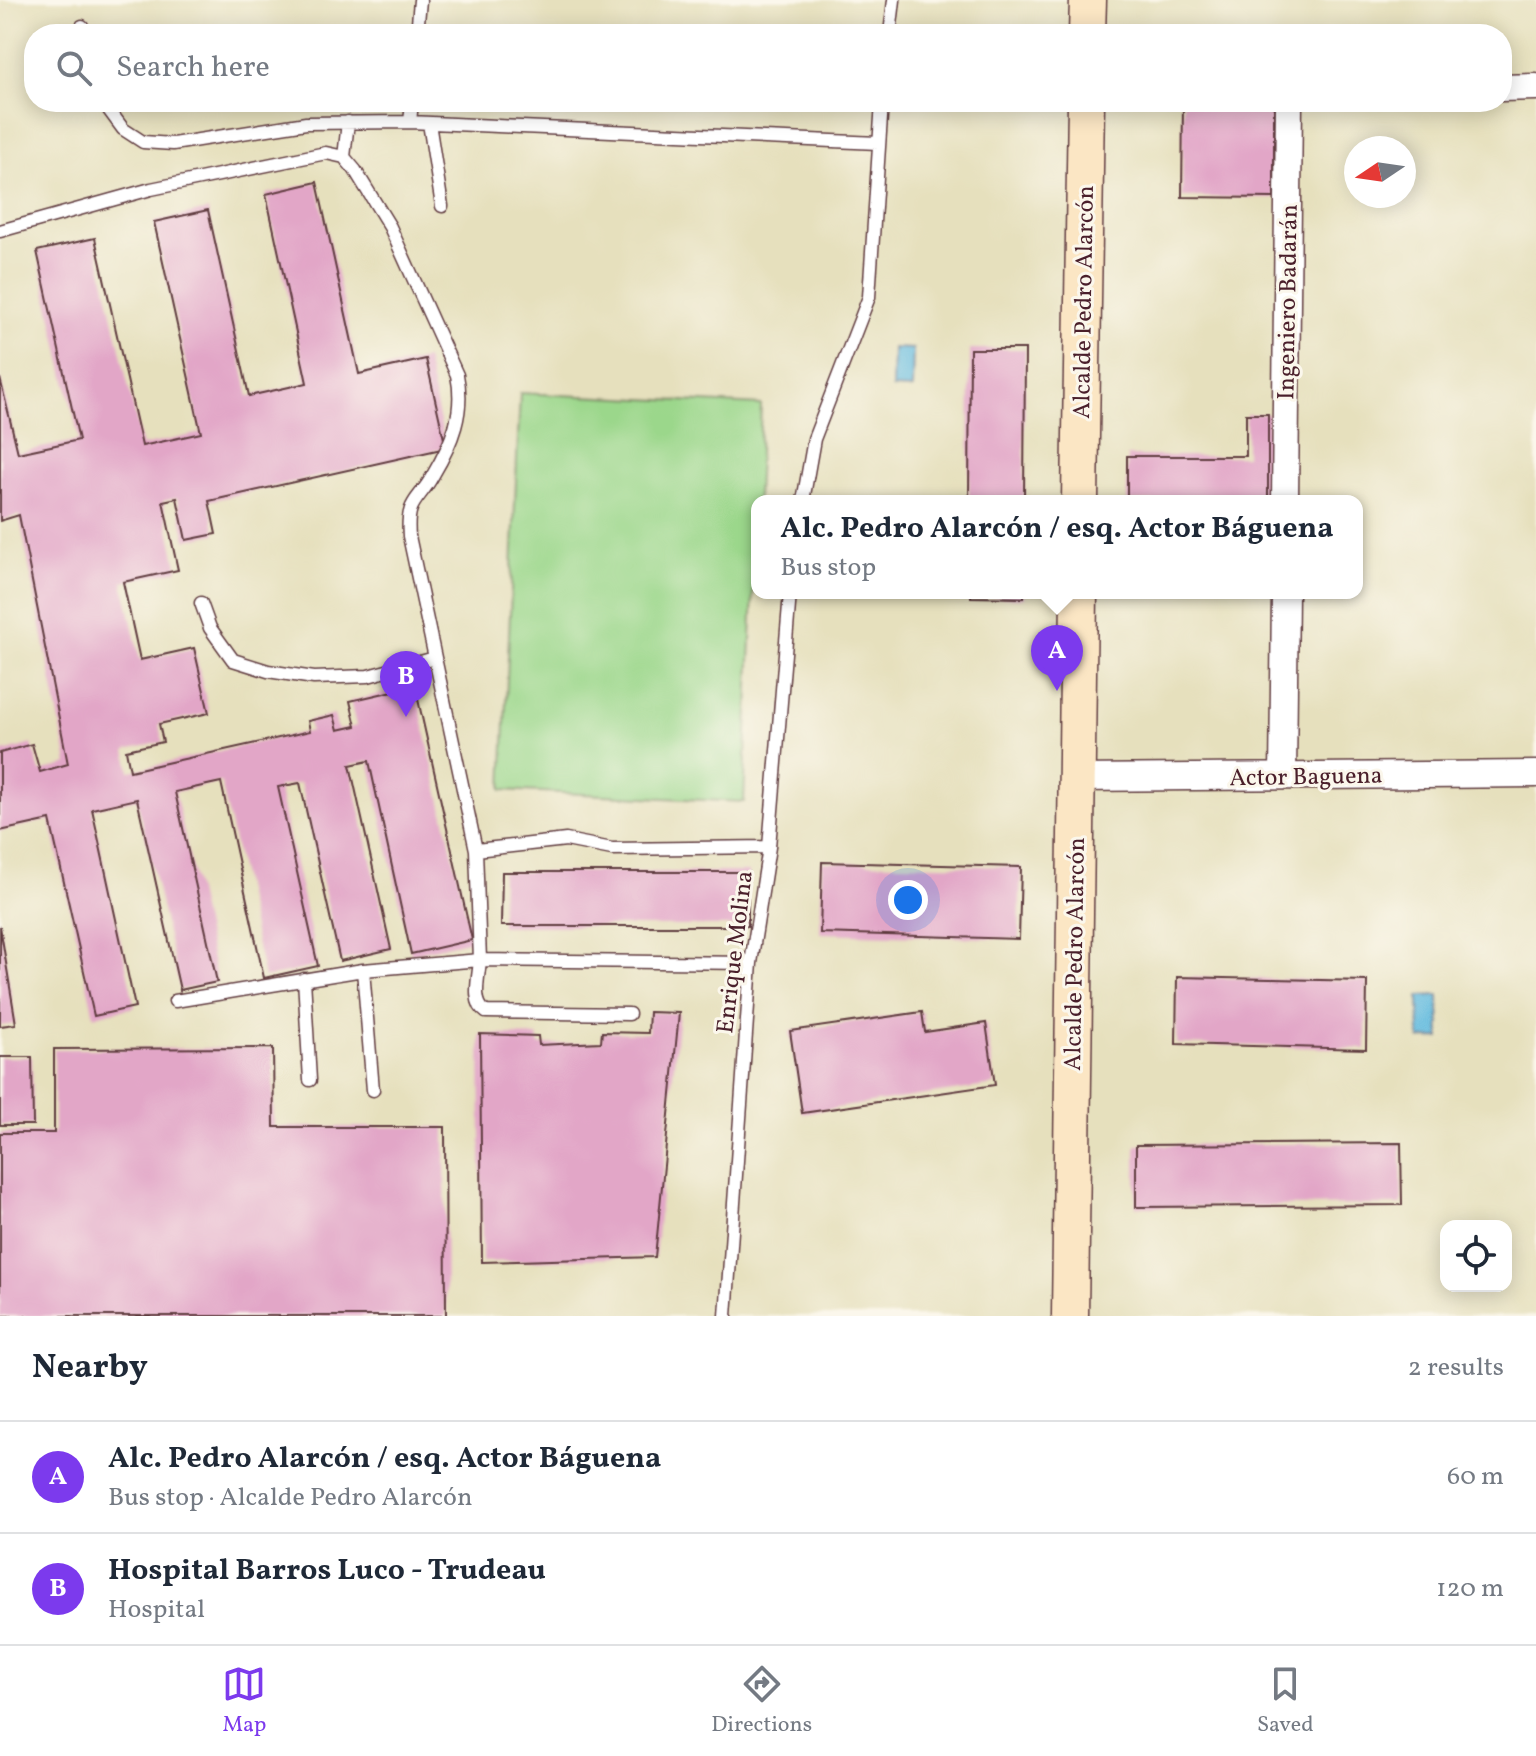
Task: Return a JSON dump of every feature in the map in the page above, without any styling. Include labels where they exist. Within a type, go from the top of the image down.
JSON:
[{"type":"street","points":[[1087,24],[1088,0]]},
{"type":"street","points":[[1512,88],[1536,87]]},
{"type":"street","name":"Alcalde Pedro Alarcón","points":[[1080,495],[1086,112]]},
{"type":"street","name":"Ingeniero Badarán","points":[[1285,495],[1289,112]]},
{"type":"street","name":"Alcalde Pedro Alarcón","points":[[1070,1316],[1079,599]]},
{"type":"street","points":[[1283,776],[1285,599]]},
{"type":"street","name":"Actor Baguena","points":[[1076,778],[1536,774]]},
{"type":"lane","points":[[418,24],[420,0]]},
{"type":"lane","points":[[891,24],[894,0]]},
{"type":"lane","points":[[110,112],[123,129],[143,142],[173,144],[306,123],[348,122],[410,122],[878,143]]},
{"type":"lane","points":[[410,122],[411,112]]},
{"type":"lane","points":[[804,495],[814,439],[869,297],[881,112]]},
{"type":"lane","points":[[344,157],[348,122]]},
{"type":"lane","points":[[429,123],[442,206]]},
{"type":"lane","points":[[0,231],[151,189],[326,153],[344,157],[355,170],[390,227],[457,375],[461,395],[460,416],[432,477],[415,498],[407,515],[476,850],[480,960],[478,1002],[486,1012],[629,1014]]},
{"type":"lane","name":"Enrique Molina","points":[[726,1316],[751,963],[769,847],[790,599]]},
{"type":"lane","points":[[201,603],[210,628],[233,660],[268,671],[314,678],[368,676],[435,658]]},
{"type":"lane","points":[[476,850],[566,840],[612,849],[769,847]]},
{"type":"lane","points":[[175,1001],[363,970],[480,960],[751,963]]},
{"type":"lane","points":[[363,970],[373,1090]]},
{"type":"lane","points":[[304,979],[310,1080]]},
{"type":"green space","points":[[520,393],[761,405],[757,495],[751,495],[753,599],[744,802],[502,790]]},
{"type":"water","points":[[893,348],[913,349],[912,389],[892,388]]},
{"type":"water","points":[[1439,995],[1440,1038],[1420,1039],[1419,996]]},
{"type":"building","points":[[1183,112],[1274,112],[1274,198],[1182,197]]},
{"type":"building","points":[[317,182],[359,374],[426,359],[446,448],[209,501],[216,534],[186,540],[177,498],[163,501],[178,570],[123,582],[140,660],[194,648],[209,713],[159,724],[163,742],[126,750],[130,771],[310,731],[308,721],[334,715],[338,730],[356,726],[350,701],[415,686],[472,940],[411,954],[369,761],[350,765],[391,949],[340,961],[300,783],[278,787],[318,966],[264,978],[221,782],[175,792],[217,982],[180,990],[137,799],[92,809],[135,1007],[94,1016],[50,820],[0,831],[0,753],[32,744],[40,772],[68,764],[19,515],[0,521],[0,378],[18,453],[79,440],[37,251],[95,238],[142,446],[201,433],[154,222],[208,210],[249,396],[307,383],[266,194]]},
{"type":"building","points":[[970,349],[1025,349],[1024,495],[969,495]]},
{"type":"building","points":[[1246,414],[1268,414],[1268,495],[1127,495],[1127,456],[1246,456]]},
{"type":"building","points":[[822,862],[1021,867],[1019,939],[820,933]]},
{"type":"building","points":[[502,872],[748,872],[748,926],[501,926]]},
{"type":"building","points":[[0,926],[16,1024],[0,1026]]},
{"type":"building","points":[[1177,977],[1367,981],[1366,1049],[1176,1044]]},
{"type":"building","points":[[649,1012],[679,1013],[655,1257],[482,1262],[480,1034],[538,1036],[539,1045],[601,1042],[602,1032],[648,1033]]},
{"type":"building","points":[[922,1012],[925,1032],[986,1023],[995,1085],[802,1113],[790,1031]]},
{"type":"building","points":[[273,1048],[274,1127],[445,1127],[446,1316],[0,1316],[0,1133],[54,1133],[54,1049]]},
{"type":"building","points":[[0,1057],[32,1057],[33,1125],[0,1125]]},
{"type":"building","points":[[1401,1143],[1402,1205],[1136,1207],[1136,1145]]},
{"type":"place","name":"Alc. Pedro Alarcón / esq. Actor Báguena","points":[[1057,691]]},
{"type":"place","name":"Hospital Barros Luco - Trudeau","points":[[406,717]]}]
